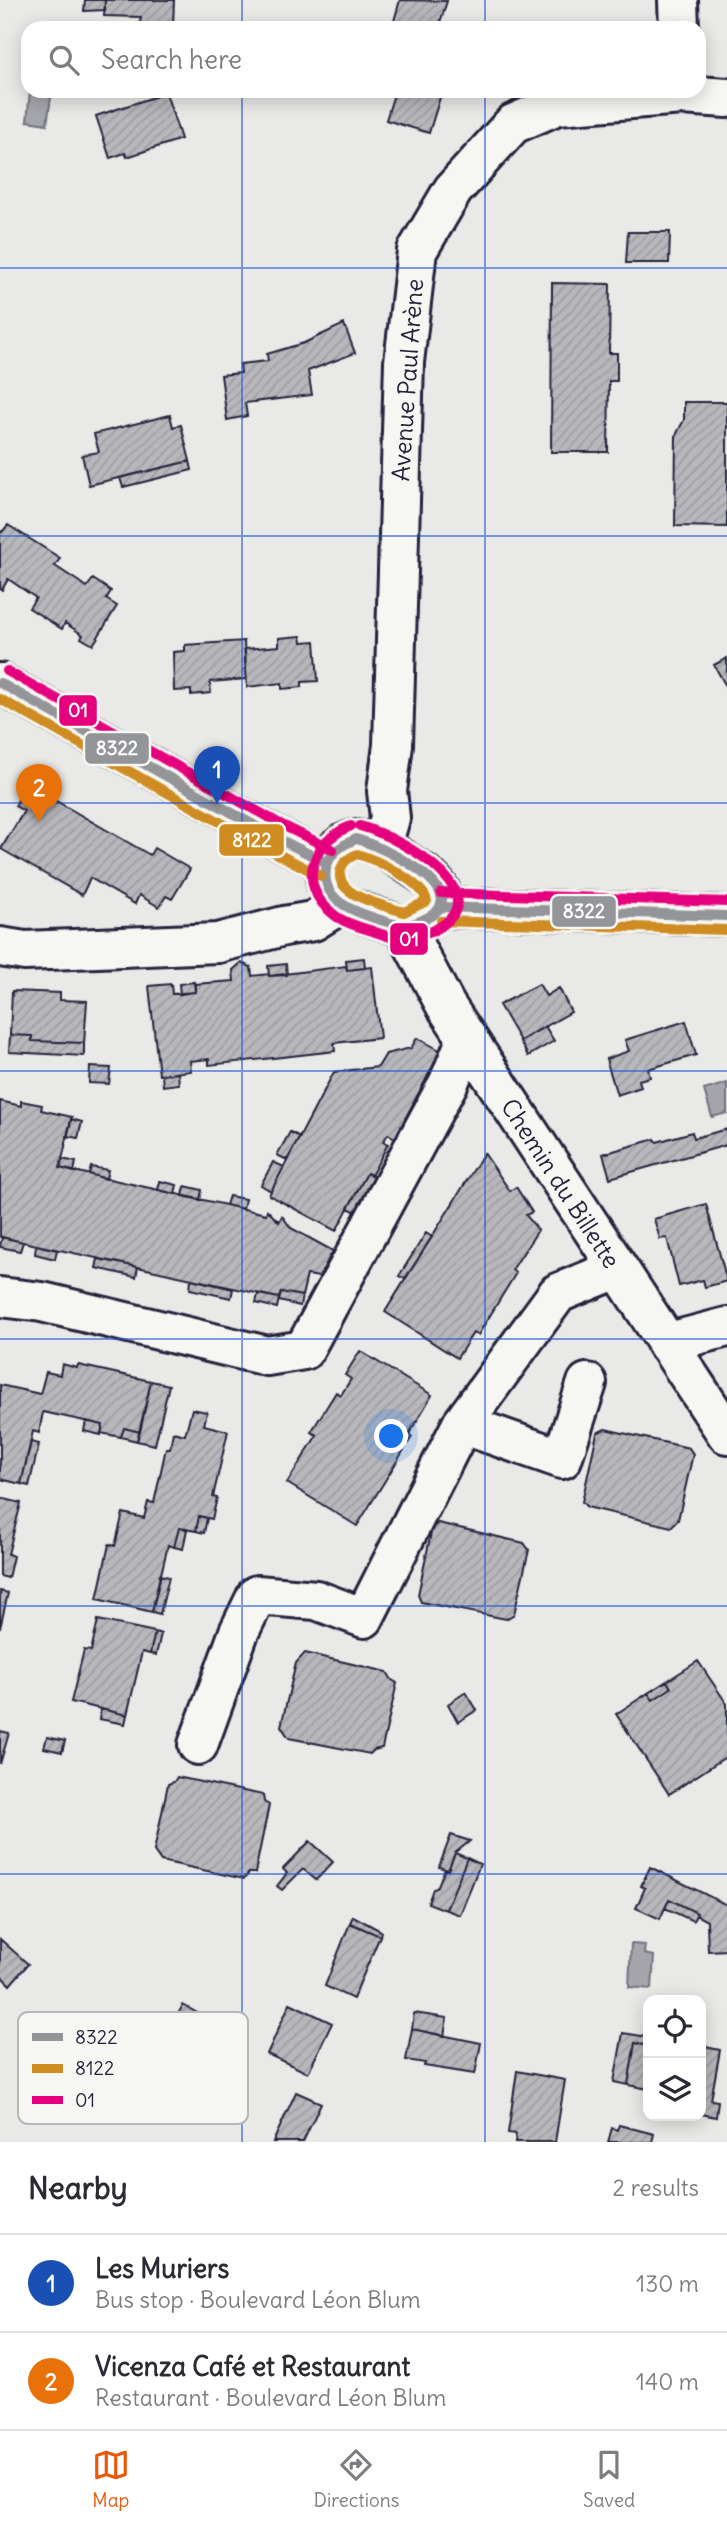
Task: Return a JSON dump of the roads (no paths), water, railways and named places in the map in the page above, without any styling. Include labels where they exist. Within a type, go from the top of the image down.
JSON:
[{"type":"street","points":[[678,0],[679,21]]},
{"type":"street","name":"Avenue Paul Arène","points":[[706,96],[727,98]]},
{"type":"street","name":"Avenue Paul Arène","points":[[382,846],[390,818],[387,791],[393,745],[404,362],[417,251],[453,190],[513,124],[557,105],[630,98]]},
{"type":"street","points":[[0,683],[275,837],[327,863]]},
{"type":"street","points":[[356,839],[382,846],[439,887],[441,906],[433,916],[404,927],[342,903],[331,891],[327,878],[327,863],[332,851],[344,842],[356,839]]},
{"type":"street","points":[[0,947],[25,951],[218,943],[313,921],[342,903]]},
{"type":"street","points":[[441,906],[727,915]]},
{"type":"street","name":"Chemin du Billette","points":[[404,927],[446,1006],[727,1434]]},
{"type":"street","points":[[0,1297],[42,1301],[267,1356],[304,1350],[449,1082],[467,1038]]},
{"type":"street","points":[[198,1745],[239,1632],[257,1595],[316,1600],[364,1618],[462,1424],[558,1293],[617,1269]]},
{"type":"street","points":[[666,1343],[727,1326]]},
{"type":"street","points":[[462,1424],[562,1459],[587,1382]]},
{"type":"place","name":"Les Muriers","points":[[217,804]]},
{"type":"place","name":"Vicenza Café et Restaurant","points":[[39,822]]}]
